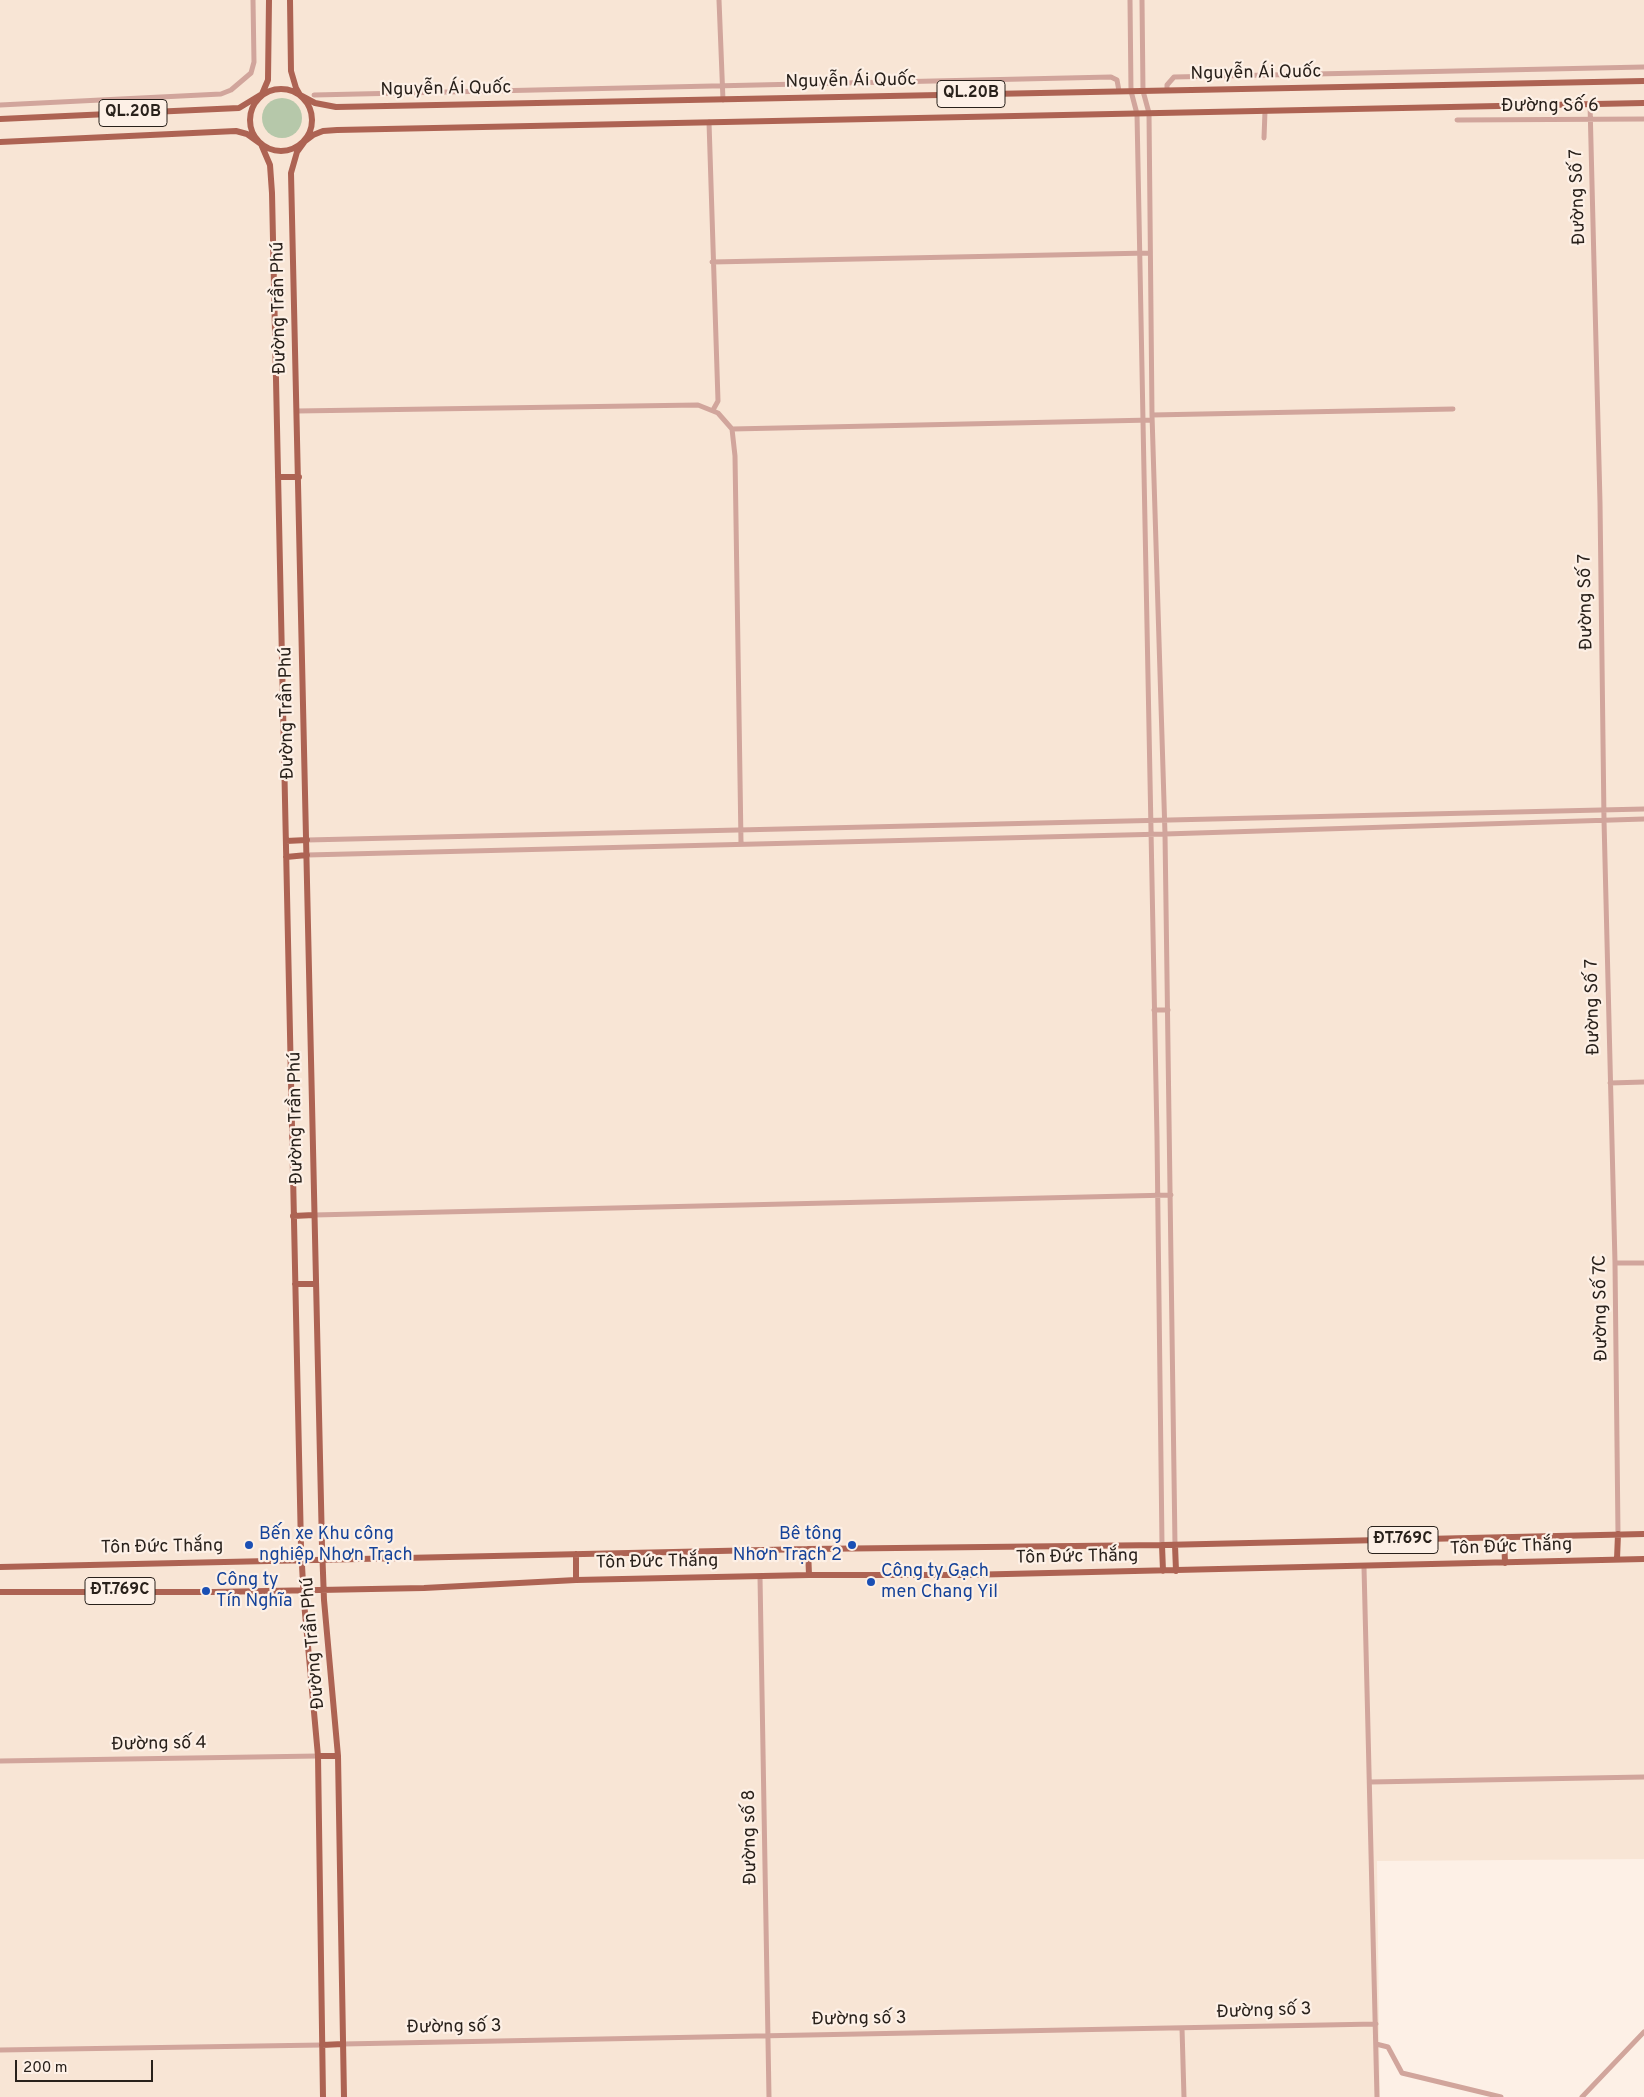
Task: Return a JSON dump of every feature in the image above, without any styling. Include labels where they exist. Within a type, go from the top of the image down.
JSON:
[{"type":"main road","points":[[262,94],[270,72],[269,0]]},
{"type":"main road","points":[[290,0],[291,71],[300,95],[312,112],[310,132],[305,141],[288,151],[269,149],[261,144],[254,137],[249,119],[255,101],[262,94],[271,90],[291,90],[300,95]]},
{"type":"main road","name":"Nguyễn Ái Quốc","points":[[300,95],[324,106],[336,107],[1644,81]]},
{"type":"main road","name":"QL.20B","points":[[0,119],[239,108],[262,94]]},
{"type":"main road","name":"Nguyễn Ái Quốc","points":[[305,141],[323,131],[337,130],[1644,103]]},
{"type":"main road","name":"QL.20B","points":[[0,142],[236,131],[247,134],[261,144]]},
{"type":"main road","name":"Đường Trần Phú","points":[[305,141],[293,161],[291,173],[322,1560],[338,1756],[344,2097]]},
{"type":"main road","name":"Đường Trần Phú","points":[[261,144],[271,172],[302,1560],[318,1756],[323,2097]]},
{"type":"main road","points":[[278,477],[299,477]]},
{"type":"main road","points":[[286,841],[306,840]]},
{"type":"main road","points":[[286,857],[307,855]]},
{"type":"main road","points":[[294,1216],[314,1215]]},
{"type":"main road","points":[[295,1284],[316,1284]]},
{"type":"main road","points":[[1618,1534],[1618,1560]]},
{"type":"main road","name":"Tôn Đức Thắng","points":[[0,1567],[808,1549],[1175,1545],[1644,1534]]},
{"type":"main road","points":[[1504,1538],[1505,1563]]},
{"type":"main road","points":[[1162,1545],[1163,1571]]},
{"type":"main road","points":[[1175,1545],[1176,1571]]},
{"type":"main road","points":[[808,1549],[809,1575]]},
{"type":"main road","points":[[576,1554],[576,1580]]},
{"type":"main road","name":"Tôn Đức Thắng","points":[[0,1592],[424,1588],[576,1580],[809,1575],[964,1576],[1644,1559]]},
{"type":"main road","points":[[318,1756],[338,1756]]},
{"type":"main road","points":[[322,2045],[343,2044]]},
{"type":"street","points":[[0,105],[221,94],[231,90],[251,72],[254,62],[253,0]]},
{"type":"street","points":[[719,0],[723,100]]},
{"type":"street","points":[[1130,0],[1132,91],[1137,114],[1140,253],[1158,1195],[1162,1545]]},
{"type":"street","points":[[1142,0],[1143,91],[1149,113],[1152,418],[1165,834],[1175,1545]]},
{"type":"street","points":[[1167,90],[1167,85],[1174,77],[1644,67]]},
{"type":"street","points":[[314,95],[1111,78],[1117,80],[1119,91]]},
{"type":"street","name":"Đường Số 7","points":[[1590,104],[1600,503],[1610,1082]]},
{"type":"street","points":[[1264,138],[1265,111]]},
{"type":"street","name":"Đường Số 6","points":[[1457,120],[1644,119]]},
{"type":"street","points":[[709,122],[712,262],[718,401],[714,410]]},
{"type":"street","points":[[712,262],[1149,253]]},
{"type":"street","points":[[297,411],[698,405],[714,410],[722,417],[732,429],[735,456],[741,843]]},
{"type":"street","points":[[732,429],[1143,420],[1152,418],[1453,409]]},
{"type":"street","points":[[306,840],[1164,821],[1644,808]]},
{"type":"street","points":[[307,855],[514,848],[1165,834],[1644,819]]},
{"type":"street","points":[[940,826],[941,839]]},
{"type":"street","points":[[514,836],[514,848]]},
{"type":"street","points":[[1154,1010],[1168,1010]]},
{"type":"street","points":[[1610,1082],[1644,1082]]},
{"type":"street","name":"Đường Số 7C","points":[[1610,1082],[1615,1263],[1618,1534]]},
{"type":"street","points":[[314,1215],[1171,1195]]},
{"type":"street","points":[[1615,1263],[1644,1262]]},
{"type":"street","points":[[1160,1353],[1173,1353]]},
{"type":"street","points":[[1364,1567],[1377,2097]]},
{"type":"street","name":"Đường số 8","points":[[760,1577],[769,2097]]},
{"type":"street","name":"Đường số 4","points":[[0,1761],[318,1756]]},
{"type":"street","points":[[1370,1782],[1644,1777]]},
{"type":"street","name":"Đường số 3","points":[[343,2044],[1376,2024]]},
{"type":"street","points":[[1182,2028],[1184,2097]]},
{"type":"street","points":[[1582,2097],[1644,2032]]},
{"type":"street","points":[[1376,2044],[1388,2047],[1402,2073],[1500,2097]]},
{"type":"street","points":[[0,2050],[322,2045]]},
{"type":"shaded area","points":[[0,0],[1644,0],[1644,1859],[1377,1861],[1380,2097],[0,2097]]},
{"type":"green space","points":[[282,98],[293,101],[299,107],[302,118],[299,129],[293,135],[282,138],[271,135],[265,129],[262,118],[265,107],[271,101]]},
{"type":"place","name":"Bến xe Khu công nghiệp Nhơn Trạch","points":[[249,1545]]},
{"type":"place","name":"Bê tông Nhơn Trạch 2","points":[[852,1545]]},
{"type":"place","name":"Công ty Gạch men Chang Yil","points":[[871,1582]]},
{"type":"place","name":"Công ty Tín Nghĩa","points":[[206,1591]]}]
